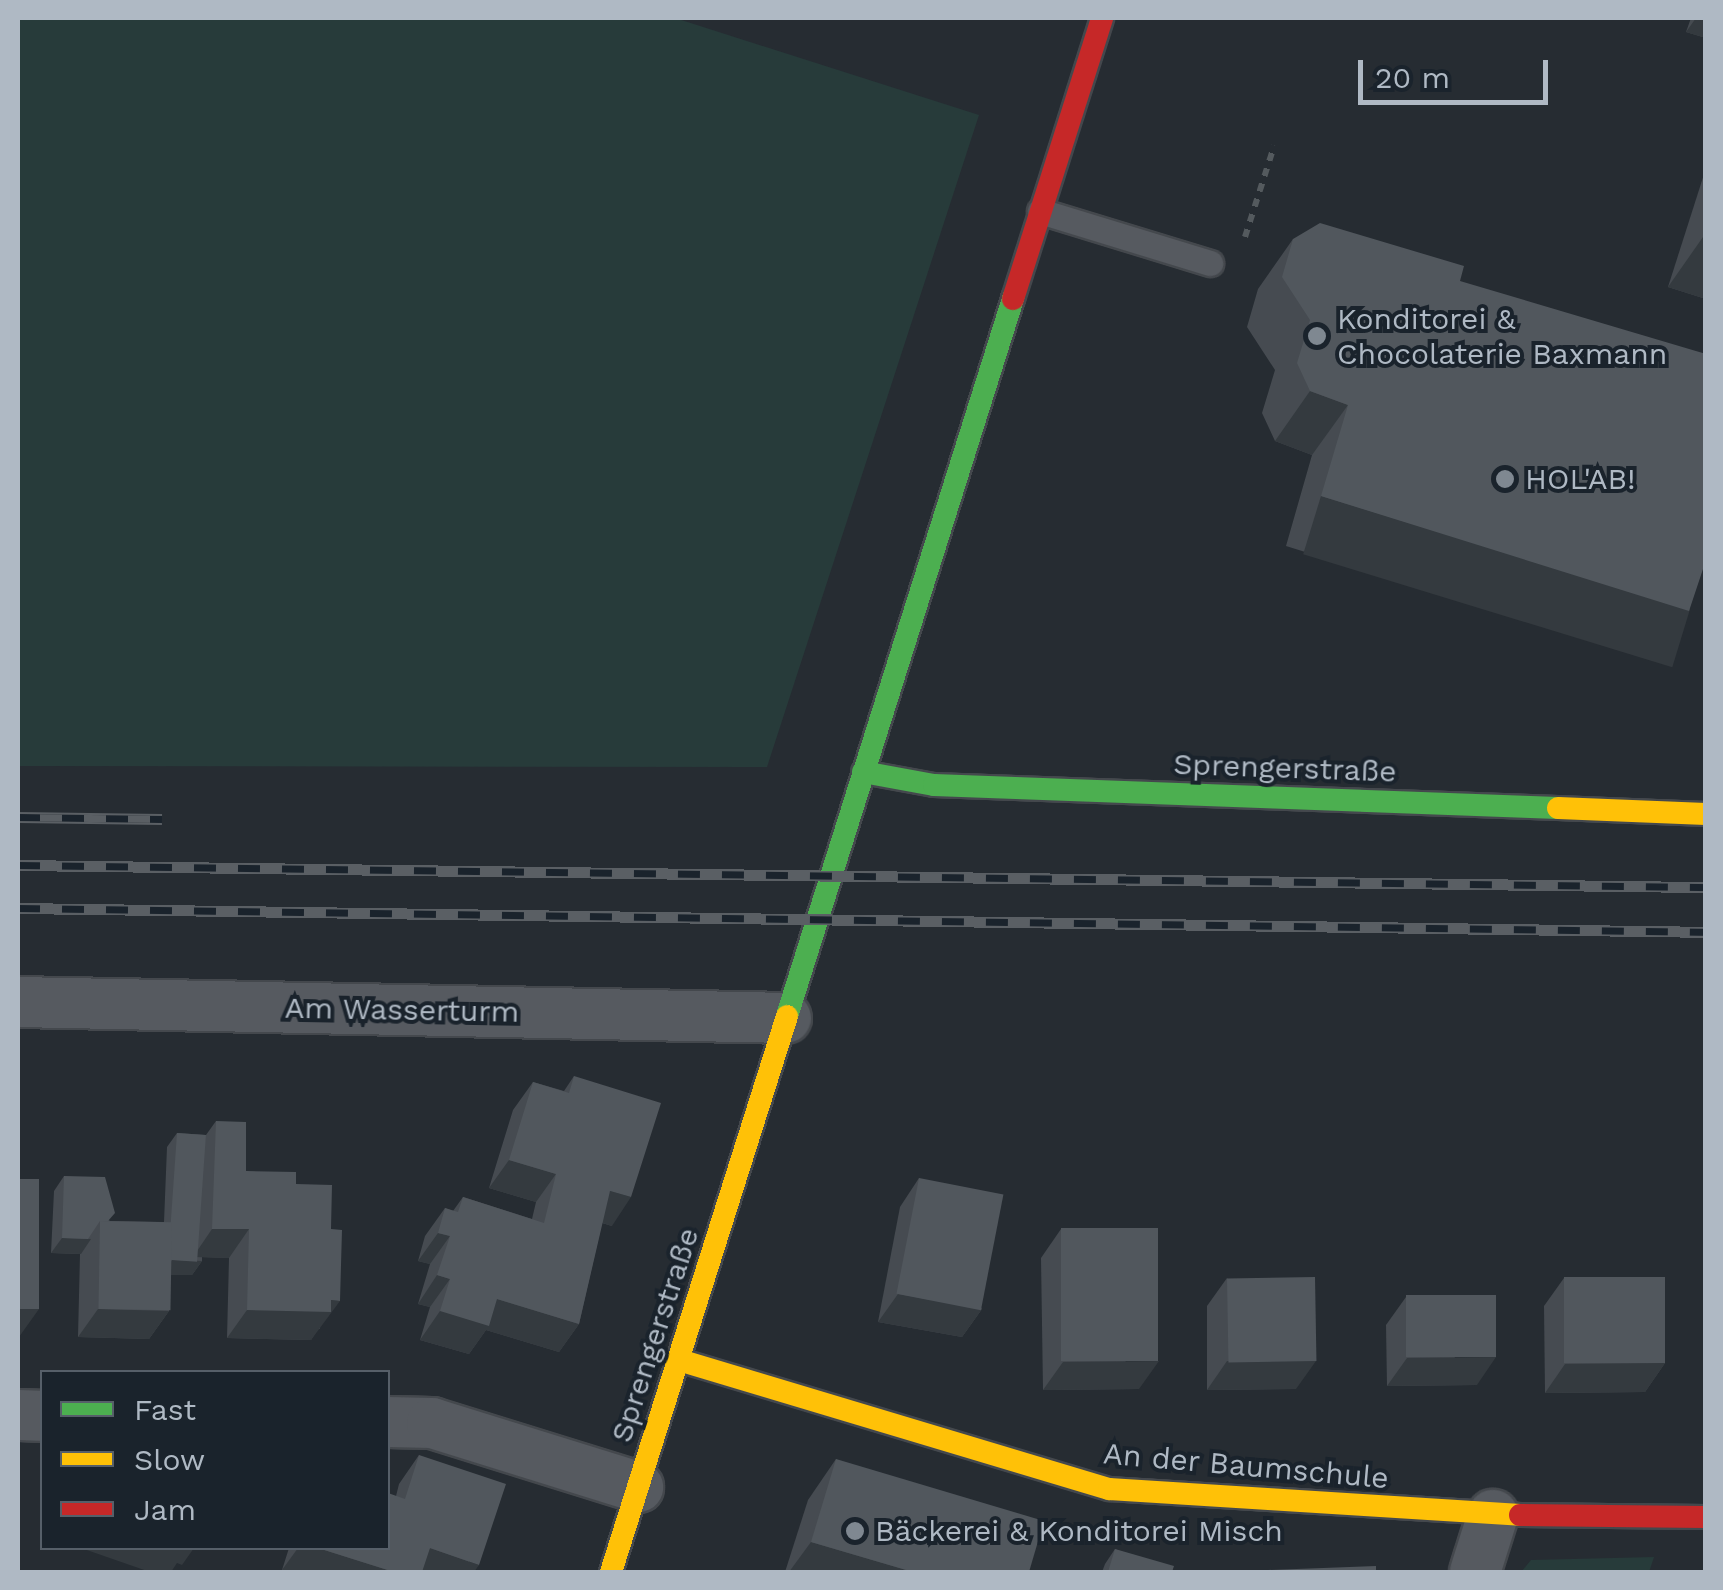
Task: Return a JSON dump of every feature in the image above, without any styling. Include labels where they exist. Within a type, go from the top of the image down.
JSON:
[{"type":"street","name":"Sprengerstraße","points":[[612,1572],[1102,18]]},
{"type":"street","name":"Sprengerstraße","points":[[862,772],[934,785],[1706,814]]},
{"type":"street","name":"Am Wasserturm","points":[[18,1002],[786,1018]]},
{"type":"street","name":"An der Baumschule","points":[[679,1360],[1109,1489],[1492,1515],[1706,1517]]},
{"type":"street","points":[[390,1422],[432,1423],[638,1487]]},
{"type":"street","points":[[1475,1572],[1492,1515]]},
{"type":"lane","points":[[1040,210],[1210,263]]},
{"type":"path","points":[[1210,263],[1242,246],[1274,146]]},
{"type":"green space","points":[[18,18],[675,18],[979,115],[767,767],[18,766]]},
{"type":"green space","points":[[1654,1557],[1649,1572],[1521,1572],[1531,1560]]},
{"type":"building","name":"HOL'AB!","points":[[1320,223],[1464,266],[1460,281],[1706,354],[1706,560],[1689,611],[1321,496],[1348,405],[1310,391],[1297,363],[1310,320],[1282,277],[1293,239]]},
{"type":"building","points":[[574,1076],[661,1103],[631,1197],[610,1191],[579,1324],[497,1299],[489,1326],[440,1311],[450,1279],[437,1275],[450,1236],[438,1233],[445,1208],[458,1212],[463,1197],[544,1223],[556,1174],[509,1160],[533,1082],[569,1093]]},
{"type":"building","points":[[216,1121],[246,1122],[246,1171],[296,1172],[296,1184],[332,1185],[331,1229],[342,1230],[340,1301],[331,1300],[331,1312],[247,1310],[249,1229],[212,1229]]},
{"type":"building","points":[[177,1133],[206,1135],[197,1262],[168,1260]]},
{"type":"building","points":[[64,1176],[105,1177],[115,1213],[108,1221],[100,1221],[88,1239],[62,1238]]},
{"type":"building","points":[[919,1178],[1003,1194],[981,1310],[896,1294]]},
{"type":"building","points":[[18,1179],[39,1179],[39,1309],[18,1309]]},
{"type":"building","points":[[100,1221],[172,1222],[170,1310],[98,1309]]},
{"type":"building","points":[[1061,1228],[1158,1228],[1158,1361],[1061,1361]]},
{"type":"building","points":[[1315,1277],[1316,1361],[1228,1363],[1227,1279]]},
{"type":"building","points":[[1564,1277],[1665,1277],[1665,1363],[1564,1363]]},
{"type":"building","points":[[1406,1295],[1496,1295],[1496,1357],[1406,1357]]},
{"type":"building","points":[[419,1455],[506,1484],[479,1565],[430,1548],[422,1572],[394,1572],[324,1550],[390,1550],[390,1494],[405,1499]]},
{"type":"building","points":[[836,1459],[1044,1521],[1029,1572],[913,1572],[811,1542]]},
{"type":"building","points":[[1115,1549],[1174,1566],[1172,1572],[1108,1572]]},
{"type":"building","points":[[1376,1566],[1376,1572],[1268,1572],[1268,1570]]},
{"type":"railway","points":[[18,817],[162,819]]},
{"type":"railway","points":[[18,865],[1706,887]]},
{"type":"railway","points":[[18,908],[1706,932]]},
{"type":"traffic: fast","points":[[787,1016],[1013,299]]},
{"type":"traffic: fast","points":[[863,772],[934,785],[1558,808]]},
{"type":"traffic: slow","points":[[1558,808],[1706,814]]},
{"type":"traffic: slow","points":[[611,1572],[787,1016]]},
{"type":"traffic: slow","points":[[679,1360],[1109,1489],[1520,1515]]},
{"type":"traffic: jam","points":[[1013,299],[1102,18]]},
{"type":"traffic: jam","points":[[1520,1515],[1706,1517]]},
{"type":"place","name":"Konditorei & Chocolaterie Baxmann","points":[[1317,336]]},
{"type":"place","name":"HOL'AB!","points":[[1505,479]]},
{"type":"place","name":"Bäckerei & Konditorei Misch","points":[[855,1531]]}]
